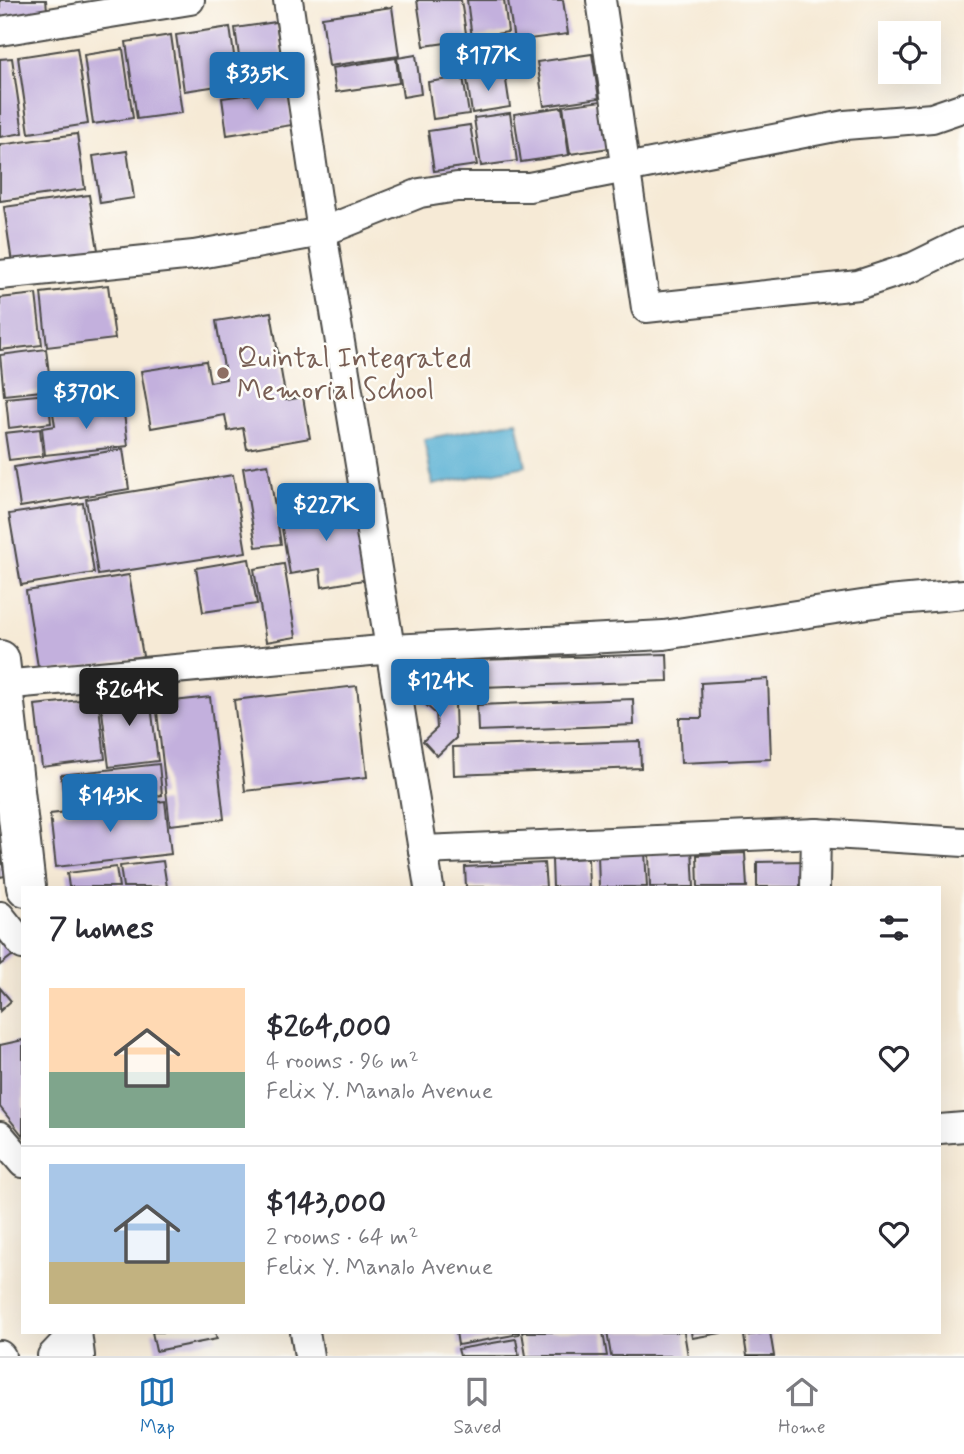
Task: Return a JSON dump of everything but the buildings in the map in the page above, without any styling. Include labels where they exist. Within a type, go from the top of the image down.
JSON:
[{"type":"main road","points":[[1,668],[26,886]]},
{"type":"street","points":[[0,31],[190,0]]},
{"type":"street","points":[[288,0],[429,886]]},
{"type":"street","points":[[601,0],[646,308],[858,285],[913,267],[964,242]]},
{"type":"street","points":[[0,275],[194,255],[323,232],[420,193],[457,187],[529,187],[845,125],[932,118],[964,107]]},
{"type":"street","points":[[1,668],[664,635],[888,601],[964,594]]},
{"type":"street","points":[[423,850],[816,833],[964,842]]},
{"type":"street","points":[[816,833],[816,886]]},
{"type":"street","points":[[0,915],[21,942]]},
{"type":"street","points":[[941,1129],[964,1127]]},
{"type":"street","points":[[0,1136],[21,1161]]},
{"type":"street","points":[[305,1334],[309,1356]]},
{"type":"water","points":[[517,421],[526,466],[433,485],[424,439]]},
{"type":"place","name":"Quintal Integrated Memorial School","points":[[223,373]]}]
